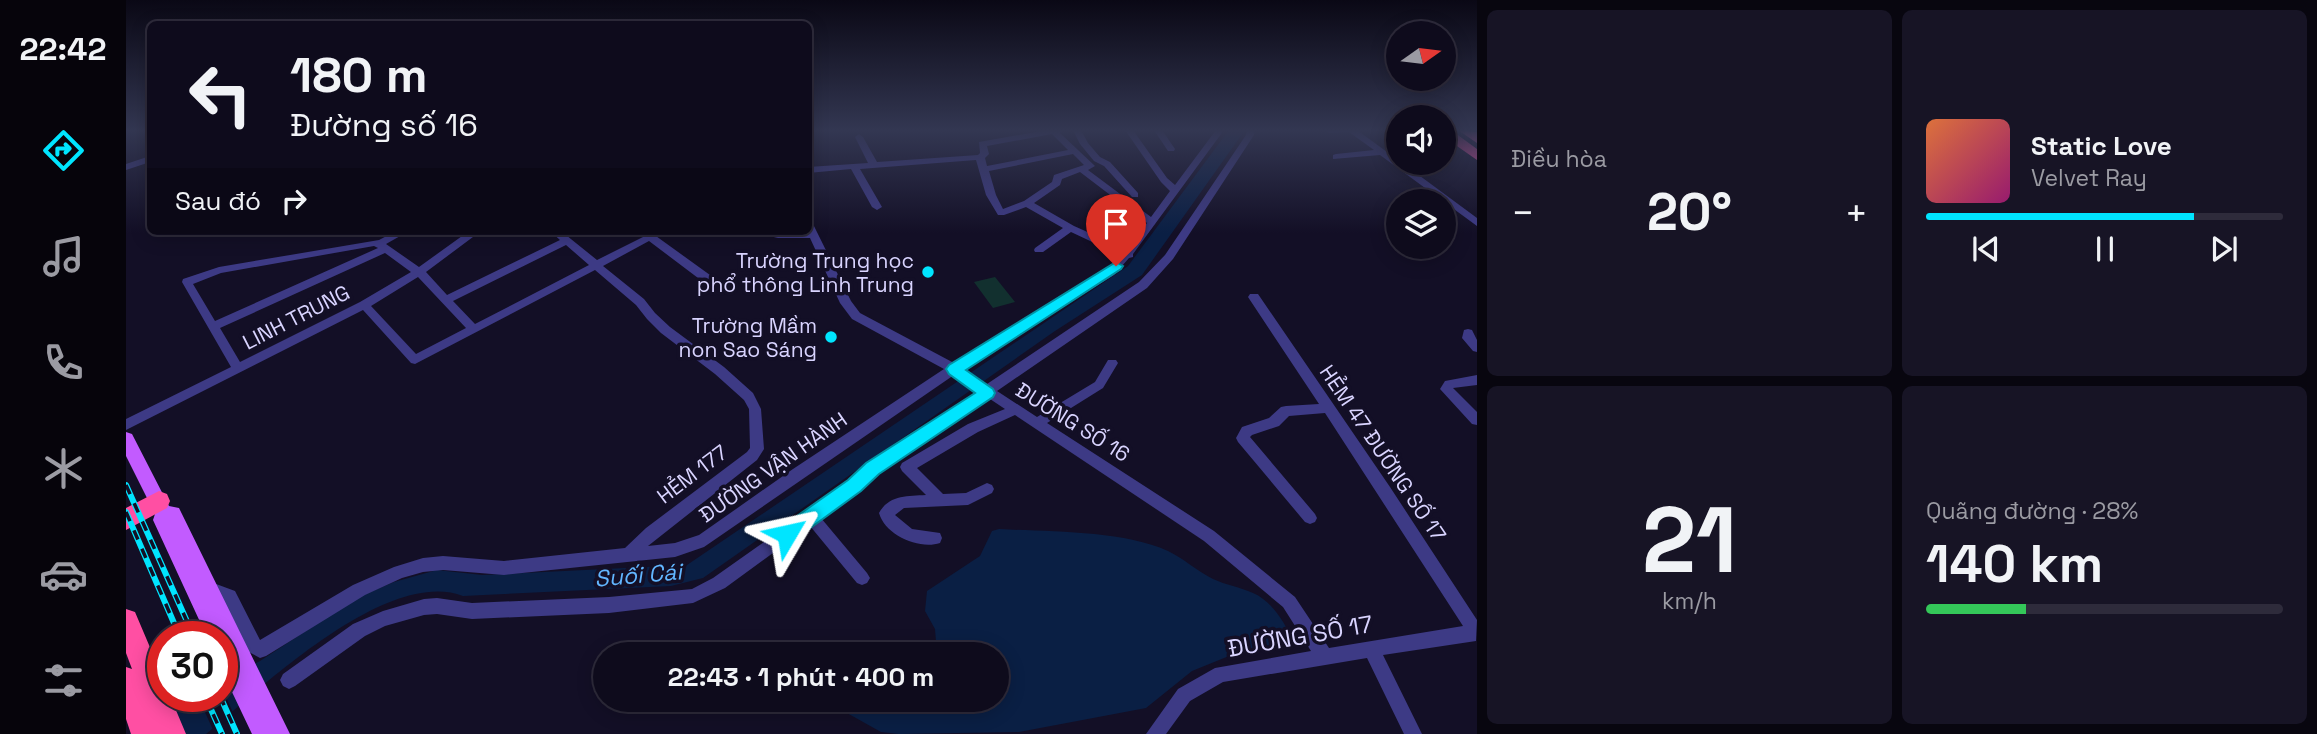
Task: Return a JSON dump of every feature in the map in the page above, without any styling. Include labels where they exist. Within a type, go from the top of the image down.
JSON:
[{"type":"highway","points":[[126,520],[162,508]]},
{"type":"highway","points":[[126,621],[145,734]]},
{"type":"highway","points":[[136,684],[172,734]]},
{"type":"main road","points":[[126,439],[162,508],[162,520],[212,621]]},
{"type":"main road","points":[[162,508],[172,514],[208,588],[217,621]]},
{"type":"main road","points":[[238,667],[279,734]]},
{"type":"main road","points":[[238,676],[264,734]]},
{"type":"street","points":[[812,170],[860,164]]},
{"type":"street","points":[[982,164],[999,213],[1027,203],[1057,183],[1057,177],[1090,164]]},
{"type":"street","points":[[984,169],[1008,164]]},
{"type":"street","points":[[1107,164],[1135,195]]},
{"type":"street","points":[[1153,164],[1176,191]]},
{"type":"street","name":"ĐƯỜNG VẬN HÀNH","points":[[208,588],[229,596],[253,645],[260,650],[359,590],[399,572],[423,565],[443,563],[504,568],[675,550],[704,540],[798,473],[1110,273],[1129,254],[1195,164]]},
{"type":"street","points":[[289,680],[359,630],[383,619],[424,607],[472,611],[609,605],[693,596],[719,583],[855,485],[873,468],[1143,285],[1169,257],[1230,164]]},
{"type":"street","points":[[853,165],[877,207]]},
{"type":"street","points":[[1080,169],[1152,222]]},
{"type":"street","points":[[1411,175],[1477,223]]},
{"type":"street","points":[[1027,203],[1070,228],[1129,254]]},
{"type":"street","points":[[1039,250],[1070,228]]},
{"type":"street","name":"ĐƯỜNG SỐ 16","points":[[812,231],[846,303],[856,316],[958,372],[1209,536],[1289,602],[1324,656]]},
{"type":"street","points":[[214,326],[382,246],[398,235]]},
{"type":"street","name":"LINH TRUNG","points":[[126,425],[364,305],[418,272],[470,235]]},
{"type":"street","points":[[559,235],[595,266]]},
{"type":"street","points":[[364,305],[415,360],[595,266],[644,235]]},
{"type":"street","points":[[647,235],[706,278]]},
{"type":"street","points":[[446,301],[566,241]]},
{"type":"street","points":[[238,369],[187,282],[219,270],[376,242],[418,272],[472,330]]},
{"type":"street","name":"HẺM 177","points":[[595,266],[638,300],[649,316],[737,385],[753,402],[757,449],[752,456],[651,533],[628,556]]},
{"type":"street","name":"HẺM 47 ĐƯỜNG SỐ 17","points":[[1254,297],[1476,633]]},
{"type":"street","points":[[1468,333],[1468,338],[1477,348]]},
{"type":"street","points":[[1037,422],[1099,384],[1112,363]]},
{"type":"street","points":[[1477,380],[1449,384],[1446,389],[1477,420]]},
{"type":"street","points":[[1310,518],[1243,438],[1247,431],[1273,422],[1286,411],[1329,408]]},
{"type":"street","points":[[939,499],[907,467],[973,428],[1015,410]]},
{"type":"street","points":[[935,538],[909,535],[887,517],[886,513],[901,502],[968,499],[987,489]]},
{"type":"street","points":[[811,517],[862,578]]},
{"type":"street","name":"ĐƯỜNG SỐ 17","points":[[1155,734],[1184,695],[1221,674],[1476,633]]},
{"type":"street","points":[[1371,648],[1413,734]]},
{"type":"green space","points":[[995,277],[1015,302],[993,308],[974,282]]},
{"type":"water","name":"Suối Cái","points":[[1204,164],[1221,164],[1142,275],[1055,331],[703,578],[671,586],[463,596],[432,592],[399,599],[363,615],[327,637],[291,662],[238,707],[238,672],[260,661],[356,598],[394,582],[437,570],[482,575],[687,565],[1128,266]]},
{"type":"water","points":[[992,531],[1062,532],[1129,539],[1149,544],[1179,557],[1213,579],[1248,591],[1266,601],[1277,613],[1293,641],[1229,656],[1192,671],[1146,708],[1019,732],[899,734],[881,732],[847,713],[1009,712],[1009,642],[936,642],[935,629],[925,611],[927,591],[980,556]]},
{"type":"water","points":[[163,712],[232,712],[206,734],[129,734]]},
{"type":"pier","points":[[205,712],[233,712],[234,715],[214,732]]},
{"type":"railway","points":[[126,485],[187,621]]},
{"type":"railway","points":[[126,512],[173,621]]},
{"type":"railway","points":[[212,712],[222,734]]},
{"type":"railway","points":[[227,712],[237,734]]},
{"type":"place","name":"Trường Trung học phổ thông Linh Trung","points":[[928,272]]},
{"type":"place","name":"Trường Mầm non Sao Sáng","points":[[831,337]]},
{"type":"route","points":[[787,534],[855,485],[873,468],[987,393],[954,369],[1110,273],[1116,266]]}]
